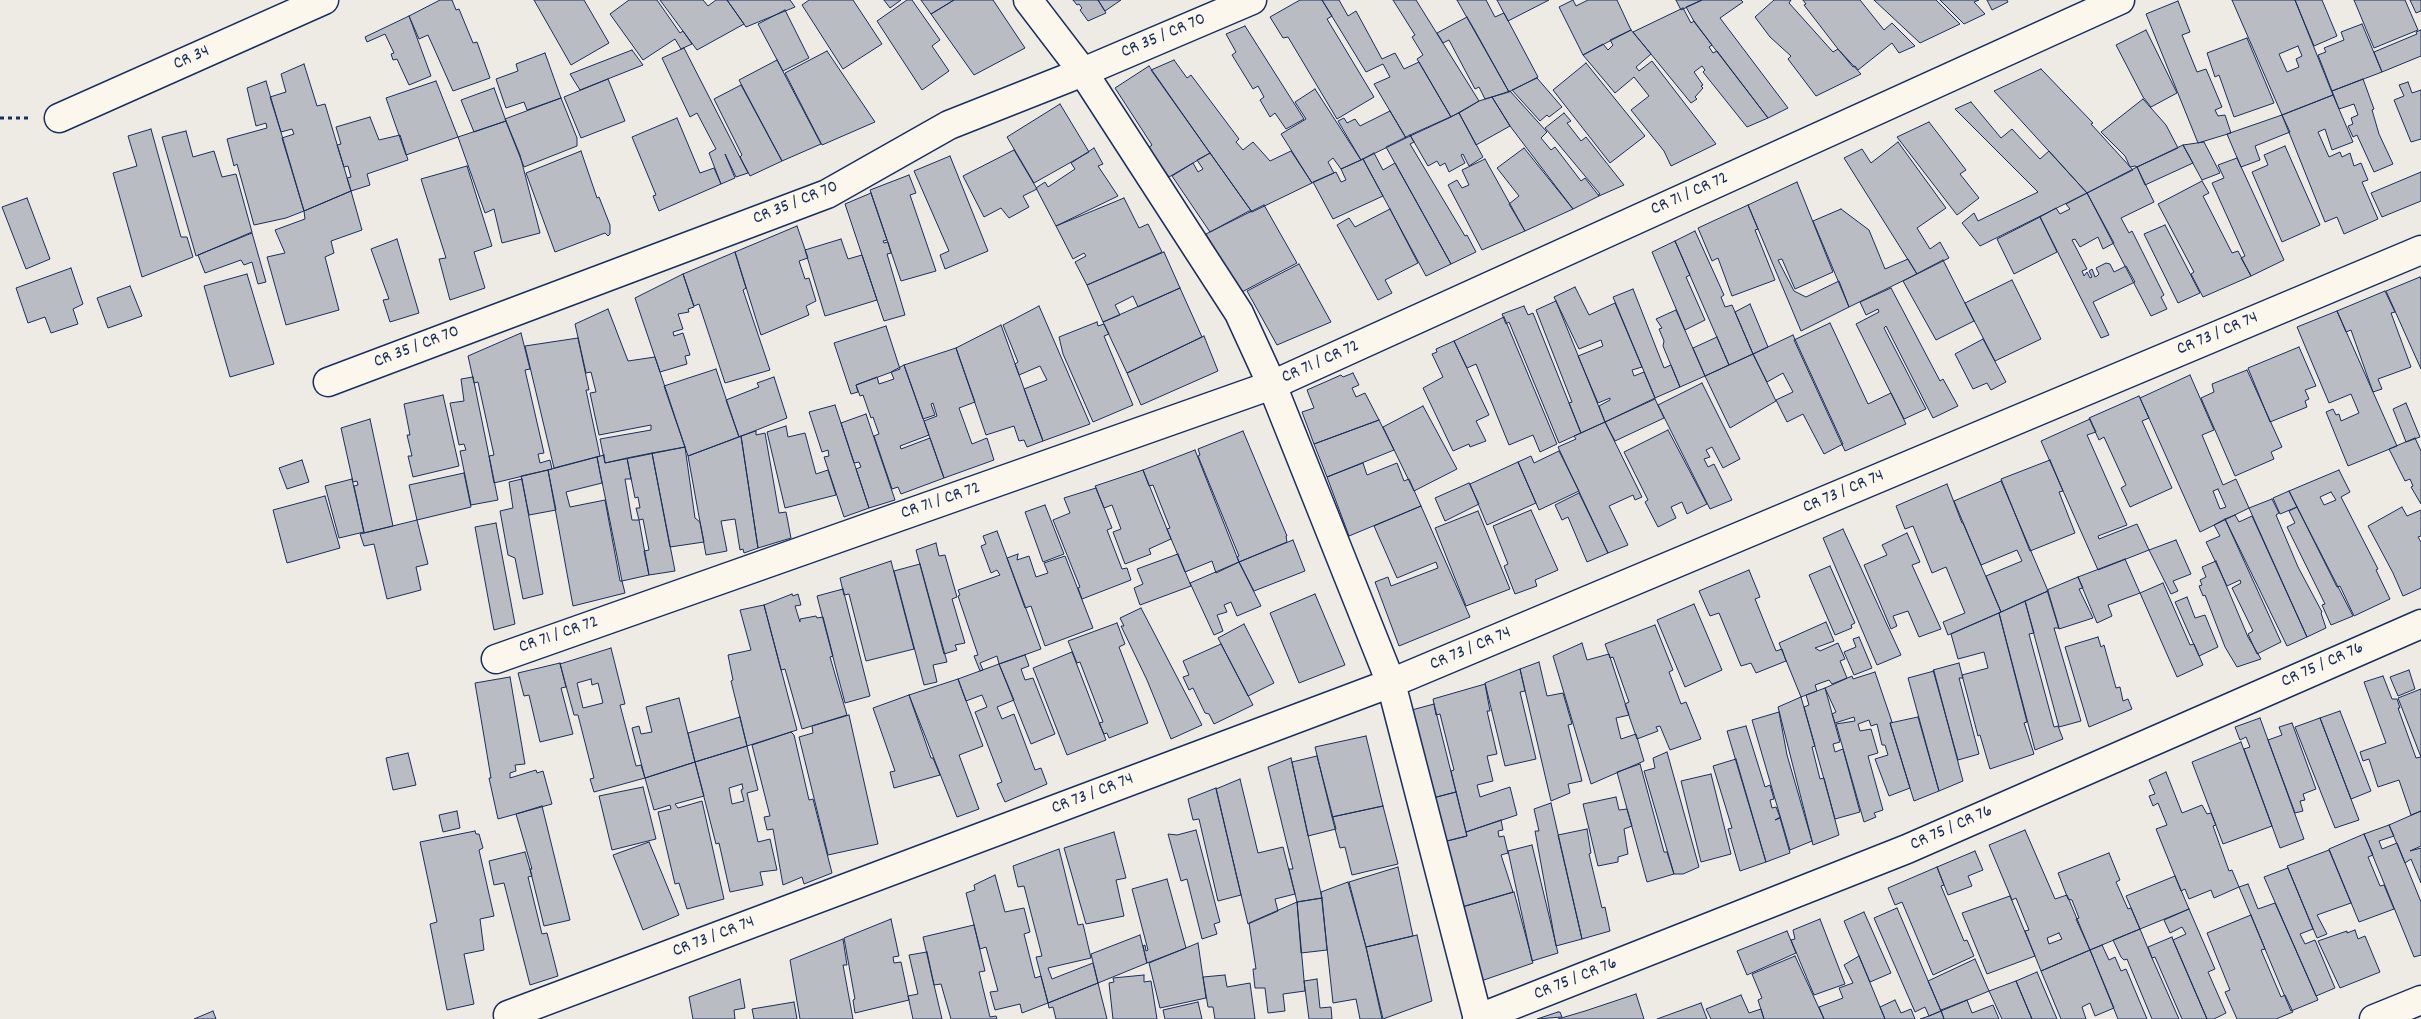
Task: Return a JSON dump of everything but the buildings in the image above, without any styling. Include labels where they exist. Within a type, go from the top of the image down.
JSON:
[{"type":"street","name":"CR 34","points":[[59,118],[324,0]]},
{"type":"street","points":[[1028,0],[1083,72],[1239,313],[1272,385],[1392,683],[1478,1019]]},
{"type":"street","name":"CR 35 / CR 70","points":[[328,382],[826,194],[949,125],[1083,72],[1252,0]]},
{"type":"street","name":"CR 71 / CR 72","points":[[496,658],[1272,385],[2120,0]]},
{"type":"street","name":"CR 73 / CR 74","points":[[508,1015],[1392,683],[2421,250]]},
{"type":"street","name":"CR 75 / CR 76","points":[[1478,1019],[1907,849],[2421,624]]},
{"type":"street","points":[[2374,1019],[2421,1000]]}]
